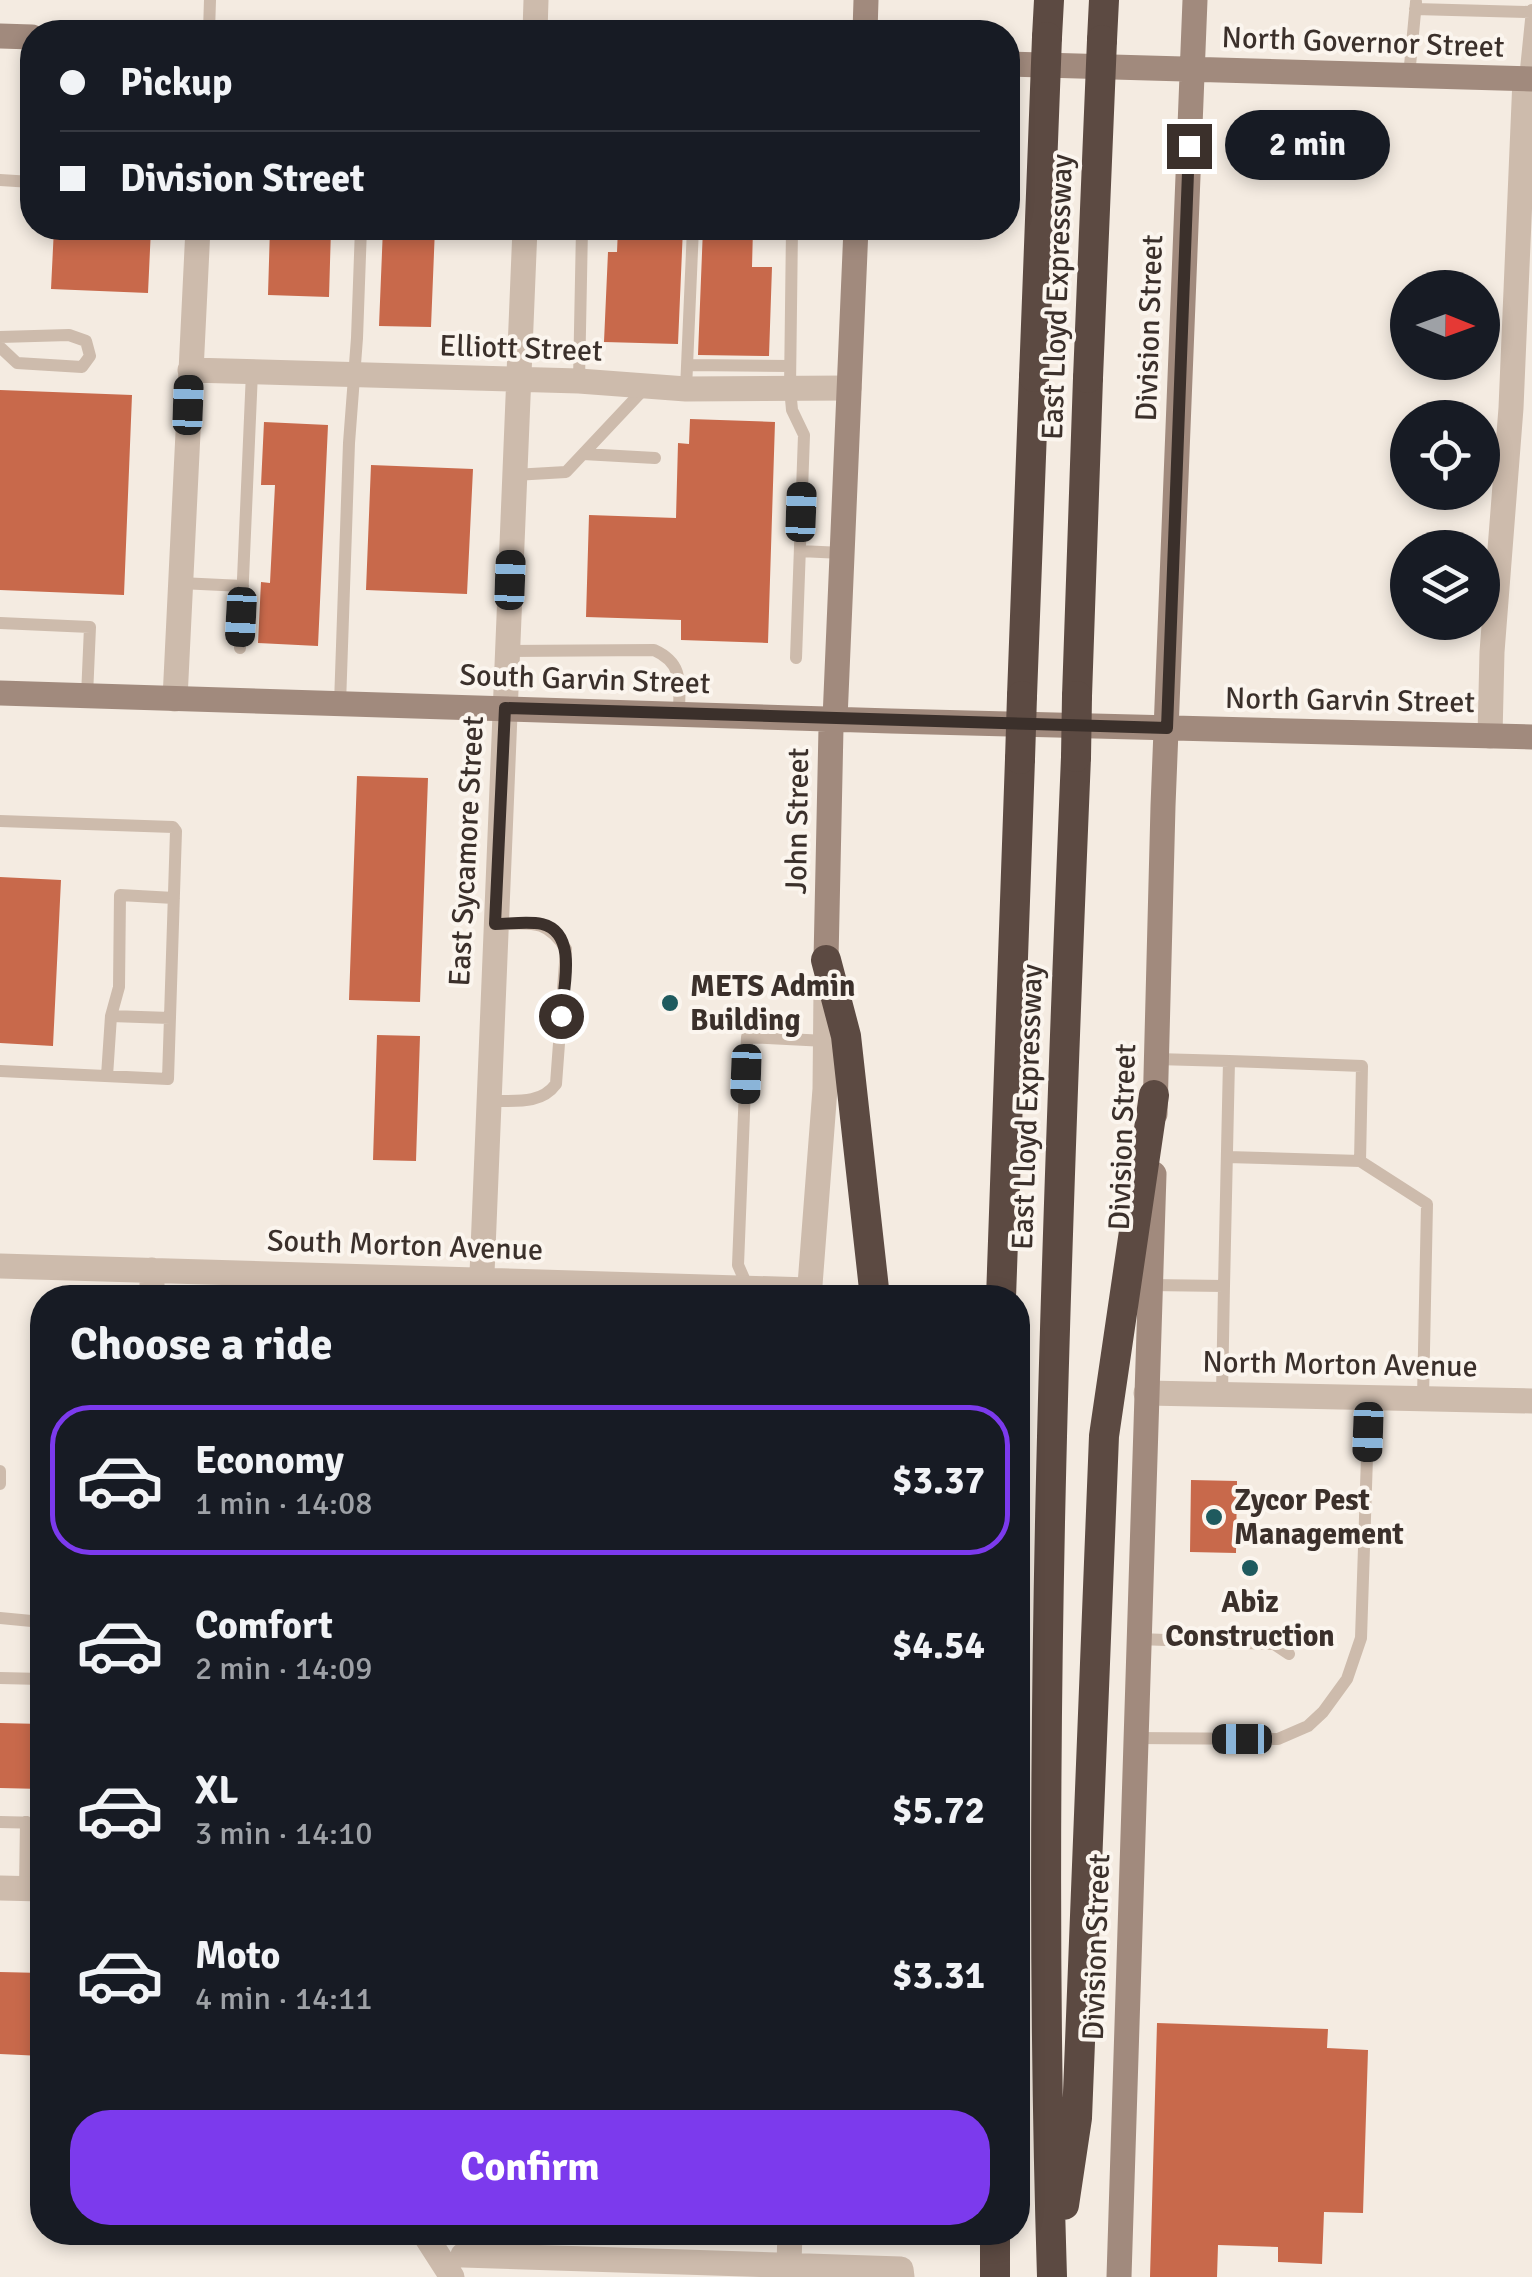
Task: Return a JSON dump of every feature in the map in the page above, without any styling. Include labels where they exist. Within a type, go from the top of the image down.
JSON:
[{"type":"highway","name":"East Lloyd Expressway","points":[[1001,1285],[1050,0]]},
{"type":"highway","name":"East Lloyd Expressway","points":[[1053,2277],[1049,2167],[1048,1633],[1055,1297],[1104,0]]},
{"type":"highway","points":[[826,960],[846,1036],[875,1285]]},
{"type":"highway","points":[[1053,2277],[1077,2118],[1104,1436],[1154,1095]]},
{"type":"highway","points":[[995,2245],[995,2277]]},
{"type":"main road","name":"Division Street","points":[[1119,2277],[1154,1095],[1195,0]]},
{"type":"main road","name":"North Governor Street","points":[[1020,64],[1528,79]]},
{"type":"main road","name":"John Street","points":[[826,960],[832,728],[855,240]]},
{"type":"main road","name":"South Garvin Street","points":[[0,693],[1167,728]]},
{"type":"main road","name":"North Garvin Street","points":[[1167,728],[1532,737]]},
{"type":"street","points":[[1490,736],[1492,652],[1521,408],[1528,79]]},
{"type":"street","points":[[175,699],[197,240]]},
{"type":"street","name":"East Sycamore Street","points":[[481,1285],[524,240]]},
{"type":"street","name":"Elliott Street","points":[[190,370],[646,386],[686,377],[790,377],[849,388]]},
{"type":"street","name":"John Street","points":[[810,1285],[827,1041],[826,960]]},
{"type":"street","name":"South Morton Avenue","points":[[0,1266],[152,1270],[309,1285]]},
{"type":"street","points":[[152,1270],[152,1285]]},
{"type":"street","name":"North Morton Avenue","points":[[1146,1392],[1532,1402]]},
{"type":"street","points":[[789,2264],[790,2245]]},
{"type":"street","points":[[460,2260],[789,2264],[901,2269],[902,2277]]},
{"type":"lane","points":[[1409,76],[1415,4],[1531,11],[1528,79]]},
{"type":"lane","points":[[340,704],[361,240]]},
{"type":"lane","points":[[579,382],[582,240]]},
{"type":"lane","points":[[686,377],[692,240]]},
{"type":"lane","points":[[792,240],[792,410],[804,436],[796,658]]},
{"type":"lane","points":[[0,337],[69,336],[86,341],[90,356],[82,367],[17,363],[0,348]]},
{"type":"lane","points":[[240,648],[252,372]]},
{"type":"lane","points":[[514,475],[566,472],[646,386]]},
{"type":"lane","points":[[582,454],[655,458]]},
{"type":"lane","points":[[800,551],[842,553]]},
{"type":"lane","points":[[180,583],[243,586]]},
{"type":"lane","points":[[0,623],[90,627],[87,696]]},
{"type":"lane","points":[[507,651],[654,650],[669,656],[680,674],[679,714]]},
{"type":"lane","points":[[0,820],[174,827],[176,831],[168,1079],[0,1071]]},
{"type":"lane","points":[[107,1076],[111,1016],[119,987],[120,895],[174,898]]},
{"type":"lane","points":[[488,1100],[534,1100],[556,1084],[566,949],[554,930],[543,924],[495,924]]},
{"type":"lane","points":[[111,1016],[170,1018]]},
{"type":"lane","points":[[746,1285],[738,1264],[747,1036],[827,1041]]},
{"type":"lane","points":[[1156,1059],[1362,1066],[1360,1160]]},
{"type":"lane","points":[[1222,1394],[1229,1062]]},
{"type":"lane","points":[[1227,1157],[1360,1160],[1427,1204],[1424,1398]]},
{"type":"lane","points":[[1150,1285],[1224,1286]]},
{"type":"lane","points":[[1136,1738],[1278,1739],[1308,1726],[1324,1712],[1347,1679],[1362,1638],[1369,1397]]},
{"type":"lane","points":[[0,1472],[0,1484]]},
{"type":"lane","points":[[0,1618],[30,1621]]},
{"type":"lane","points":[[1139,1639],[1274,1644],[1288,1654]]},
{"type":"lane","points":[[0,1678],[30,1679]]},
{"type":"lane","points":[[0,1822],[30,1822]]},
{"type":"lane","points":[[22,1889],[26,1822]]},
{"type":"building","points":[[53,240],[150,240],[148,293],[51,289]]},
{"type":"building","points":[[270,240],[331,240],[329,297],[268,295]]},
{"type":"building","points":[[383,240],[435,240],[431,327],[379,326]]},
{"type":"building","points":[[618,240],[682,240],[678,344],[604,342],[608,252],[617,252]]},
{"type":"building","points":[[703,240],[753,240],[752,267],[772,267],[769,356],[698,355]]},
{"type":"building","points":[[0,390],[132,395],[124,595],[0,590]]},
{"type":"building","points":[[690,419],[775,422],[768,643],[681,640],[681,620],[586,617],[589,515],[676,518],[678,443],[689,444]]},
{"type":"building","points":[[264,422],[328,425],[318,646],[258,643],[261,582],[270,583],[275,485],[261,485]]},
{"type":"building","points":[[371,465],[473,469],[467,594],[366,590]]},
{"type":"building","points":[[357,776],[428,778],[420,1002],[349,1000]]},
{"type":"building","points":[[0,877],[61,880],[53,1046],[0,1043]]},
{"type":"building","points":[[377,1035],[420,1036],[416,1161],[373,1160]]},
{"type":"building","name":"Zycor Pest Management","points":[[1191,1480],[1237,1481],[1236,1553],[1190,1552]]},
{"type":"building","points":[[0,1723],[30,1724],[30,1789],[0,1788]]},
{"type":"building","points":[[0,1972],[30,1973],[30,2055],[0,2054]]},
{"type":"building","points":[[1157,2023],[1328,2029],[1327,2048],[1368,2050],[1363,2213],[1324,2212],[1322,2264],[1278,2262],[1278,2247],[1218,2245],[1217,2277],[1150,2277]]},
{"type":"place","name":"METS Admin Building","points":[[670,1003]]},
{"type":"place","name":"Zycor Pest Management","points":[[1214,1517]]},
{"type":"place","name":"Abiz Construction","points":[[1250,1568]]},
{"type":"route","points":[[561,1016],[566,949],[554,930],[543,924],[495,924],[505,708],[1167,728],[1189,146]]}]
